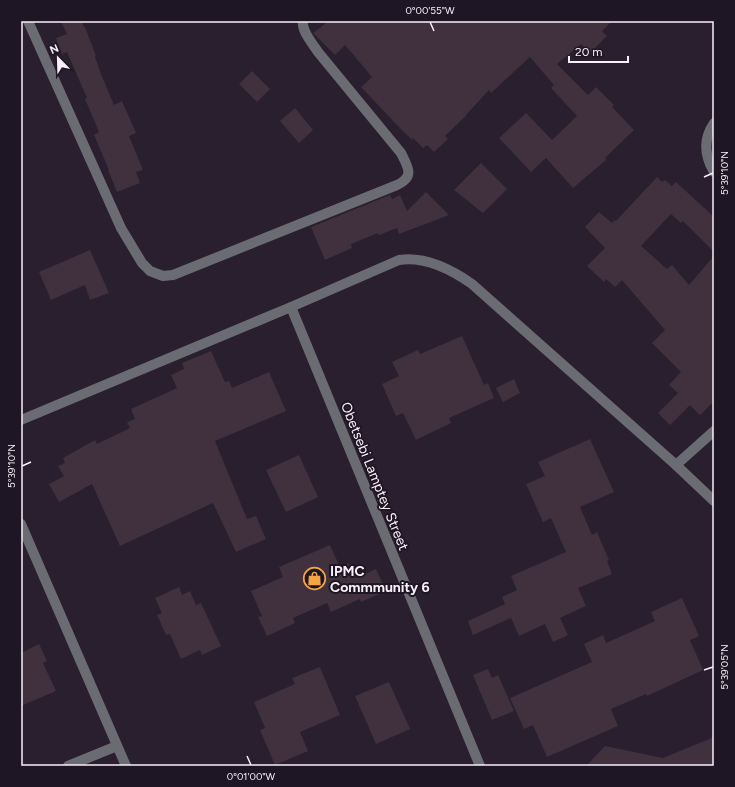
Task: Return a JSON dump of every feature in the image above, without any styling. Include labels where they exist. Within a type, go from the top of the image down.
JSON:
[{"type":"street","points":[[28,21],[121,228],[142,263],[150,271],[163,276],[173,275],[404,182],[408,175],[408,170],[401,153],[318,52],[308,37],[303,21]]},
{"type":"street","points":[[714,123],[709,132],[706,143],[706,152],[714,172]]},
{"type":"street","points":[[21,420],[399,260],[415,259],[444,268],[472,284],[676,465],[714,501]]},
{"type":"street","name":"Obetsebi Lamptey Street","points":[[291,307],[480,766]]},
{"type":"street","points":[[676,465],[714,431]]},
{"type":"street","points":[[21,524],[126,766]]},
{"type":"street","points":[[68,766],[117,746]]},
{"type":"building","points":[[61,21],[81,21],[85,27],[101,74],[114,105],[122,101],[136,133],[129,136],[143,170],[136,172],[140,183],[117,192],[94,135],[99,132],[85,99],[87,98],[67,52],[62,54],[56,38],[67,34]]},
{"type":"building","points":[[329,21],[612,21],[602,31],[607,36],[590,53],[581,44],[557,64],[588,95],[596,87],[614,105],[612,107],[634,130],[605,158],[606,160],[573,188],[546,158],[531,172],[499,138],[526,113],[552,140],[577,116],[551,88],[554,85],[530,57],[491,93],[489,90],[466,116],[445,136],[448,139],[434,152],[427,145],[423,148],[413,138],[412,140],[361,87],[372,77],[345,45],[335,55],[313,33]]},
{"type":"building","points":[[252,71],[270,89],[257,102],[239,84]]},
{"type":"building","points":[[295,108],[313,130],[299,143],[280,121]]},
{"type":"building","points":[[481,163],[507,189],[483,213],[454,190]]},
{"type":"building","points":[[657,177],[662,182],[665,180],[672,186],[676,182],[714,217],[714,252],[683,221],[681,223],[671,214],[641,246],[667,269],[672,265],[689,285],[714,256],[714,401],[700,415],[690,405],[670,425],[658,413],[678,393],[669,385],[681,372],[652,343],[665,330],[622,280],[615,287],[606,279],[604,282],[587,266],[605,248],[585,227],[599,212],[612,223],[614,220],[616,221]]},
{"type":"building","points":[[426,192],[449,215],[399,234],[397,228],[379,235],[378,233],[351,244],[352,248],[325,260],[311,227],[390,195],[392,199],[400,195],[407,211]]},
{"type":"building","points":[[90,250],[109,293],[90,300],[85,285],[51,300],[39,272]]},
{"type":"building","points":[[462,336],[484,385],[488,383],[494,398],[449,418],[451,423],[416,440],[403,413],[396,416],[382,384],[399,376],[392,362],[418,350],[420,354]]},
{"type":"building","points":[[211,351],[225,382],[229,381],[232,388],[269,372],[286,411],[215,441],[247,519],[256,516],[266,539],[236,552],[213,503],[120,546],[92,484],[59,502],[49,484],[64,476],[58,466],[65,463],[63,458],[95,440],[97,444],[130,428],[127,422],[135,419],[131,409],[177,388],[171,375],[184,369],[182,363]]},
{"type":"building","points":[[514,379],[520,393],[503,402],[496,388]]},
{"type":"building","points":[[590,439],[614,492],[580,507],[592,535],[597,532],[609,560],[607,561],[612,574],[578,588],[586,606],[560,618],[568,635],[553,642],[545,624],[519,636],[511,618],[473,635],[468,621],[505,604],[502,597],[517,590],[511,576],[566,552],[551,518],[543,522],[526,484],[545,476],[538,462]]},
{"type":"building","points":[[299,455],[318,497],[286,512],[266,470]]},
{"type":"building","points":[[330,545],[340,567],[349,563],[356,578],[376,569],[386,591],[361,602],[360,599],[331,612],[327,603],[293,618],[295,623],[267,636],[258,617],[262,616],[251,591],[283,577],[279,567]]},
{"type":"building","points":[[179,587],[182,595],[190,591],[196,605],[201,603],[221,646],[202,655],[200,650],[181,659],[170,634],[166,635],[157,615],[162,613],[155,598]]},
{"type":"building","points":[[682,598],[699,636],[690,640],[703,670],[647,696],[646,694],[611,709],[618,726],[547,757],[533,725],[524,729],[510,698],[592,662],[584,644],[603,635],[606,643],[655,621],[651,612]]},
{"type":"building","points":[[39,644],[47,661],[43,663],[56,691],[21,706],[21,653]]},
{"type":"building","points":[[320,667],[340,715],[300,732],[308,751],[275,765],[260,730],[265,728],[254,702],[295,684],[292,678]]},
{"type":"building","points":[[488,669],[492,678],[498,675],[514,711],[492,720],[473,675]]},
{"type":"building","points":[[389,682],[410,729],[376,744],[355,696]]},
{"type":"building","points":[[714,737],[714,766],[586,766],[605,746],[663,758]]},
{"type":"place","name":"IPMC Commmunity 6","points":[[314,579]]}]
